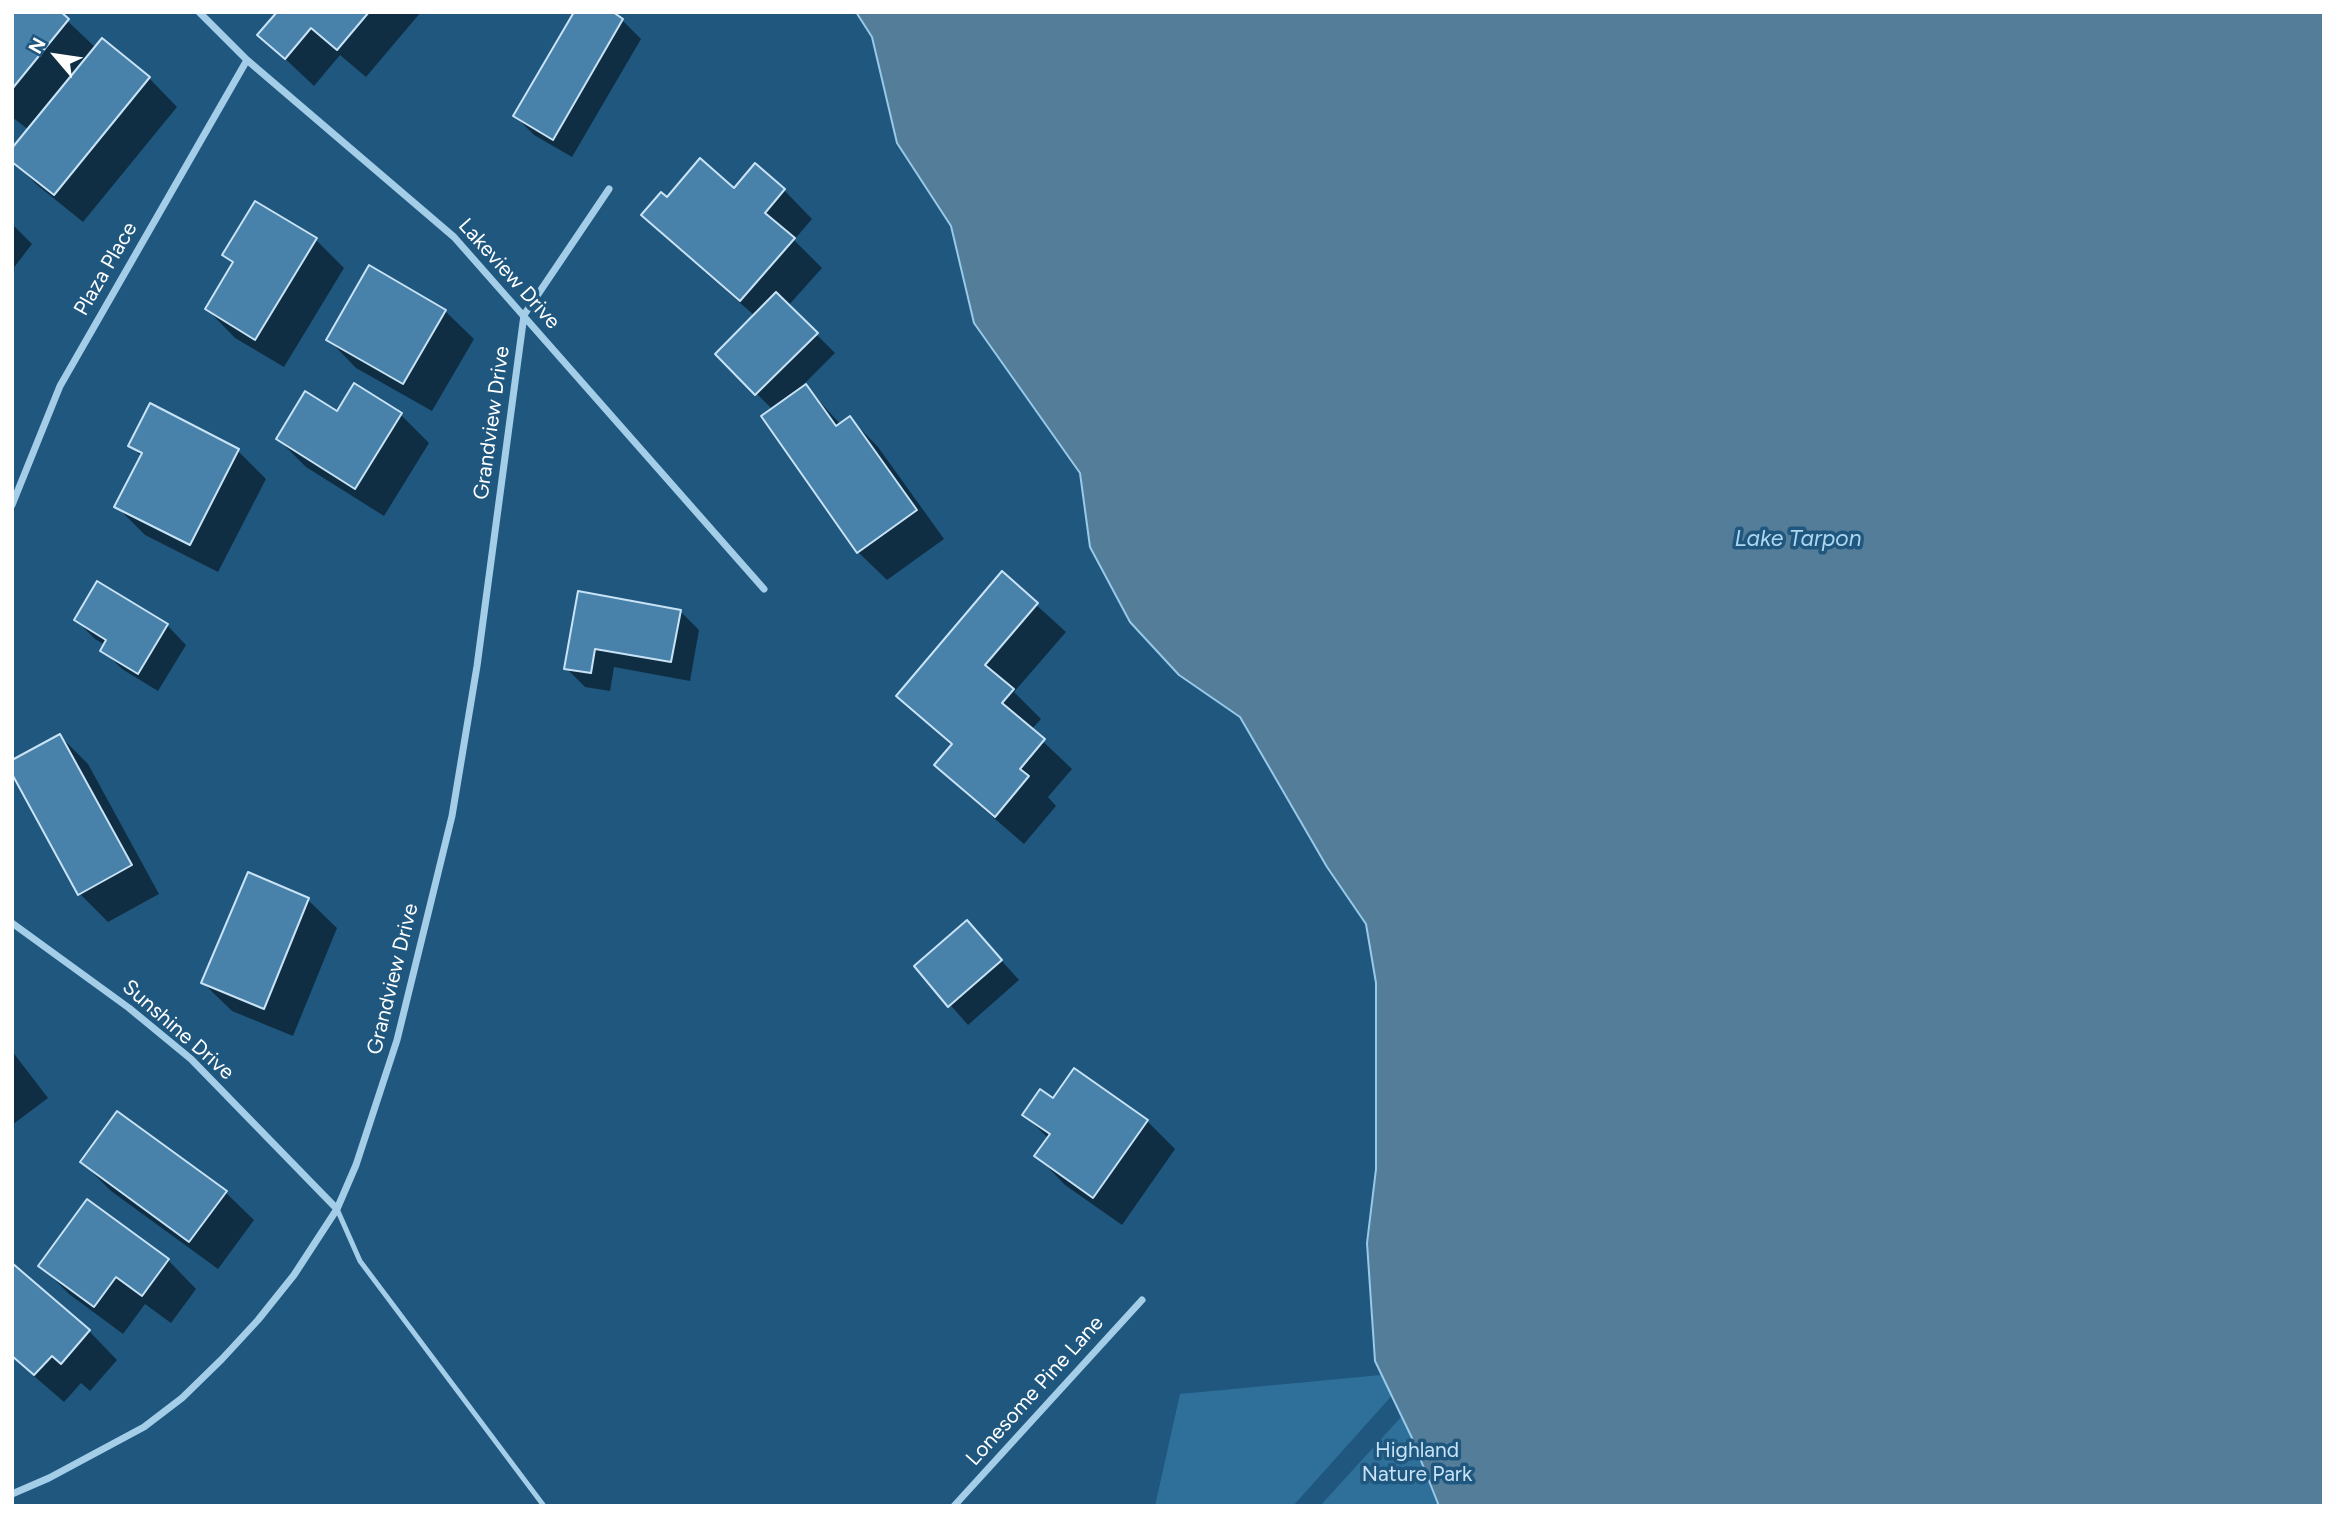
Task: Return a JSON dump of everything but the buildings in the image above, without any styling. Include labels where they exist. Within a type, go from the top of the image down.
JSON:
[{"type":"street","name":"Lakeview Drive","points":[[199,12],[247,60],[454,237],[764,589]]},
{"type":"street","name":"Plaza Place","points":[[12,505],[60,386],[247,60]]},
{"type":"street","points":[[524,315],[609,188]]},
{"type":"street","name":"Grandview Drive","points":[[12,1494],[48,1479],[133,1433],[182,1398],[258,1320],[294,1275],[337,1209],[356,1166],[397,1040],[452,816],[477,666],[524,315]]},
{"type":"street","name":"Sunshine Drive","points":[[12,923],[129,1008],[191,1059],[337,1209]]},
{"type":"street","name":"Lonesome Pine Lane","points":[[954,1506],[1142,1300]]},
{"type":"lane","points":[[337,1209],[360,1261],[544,1506]]},
{"type":"green space","points":[[1413,1372],[1293,1506],[1155,1506],[1180,1394]]},
{"type":"green space","name":"Highland Nature Park","points":[[1433,1382],[1478,1506],[1320,1506]]},
{"type":"water","name":"Lake Tarpon","points":[[856,12],[2324,12],[2324,1506],[1439,1506],[1412,1438],[1375,1361],[1367,1243],[1376,1169],[1376,983],[1366,924],[1327,867],[1240,717],[1179,675],[1130,622],[1090,547],[1080,473],[974,323],[951,226],[897,143],[872,37]]}]
